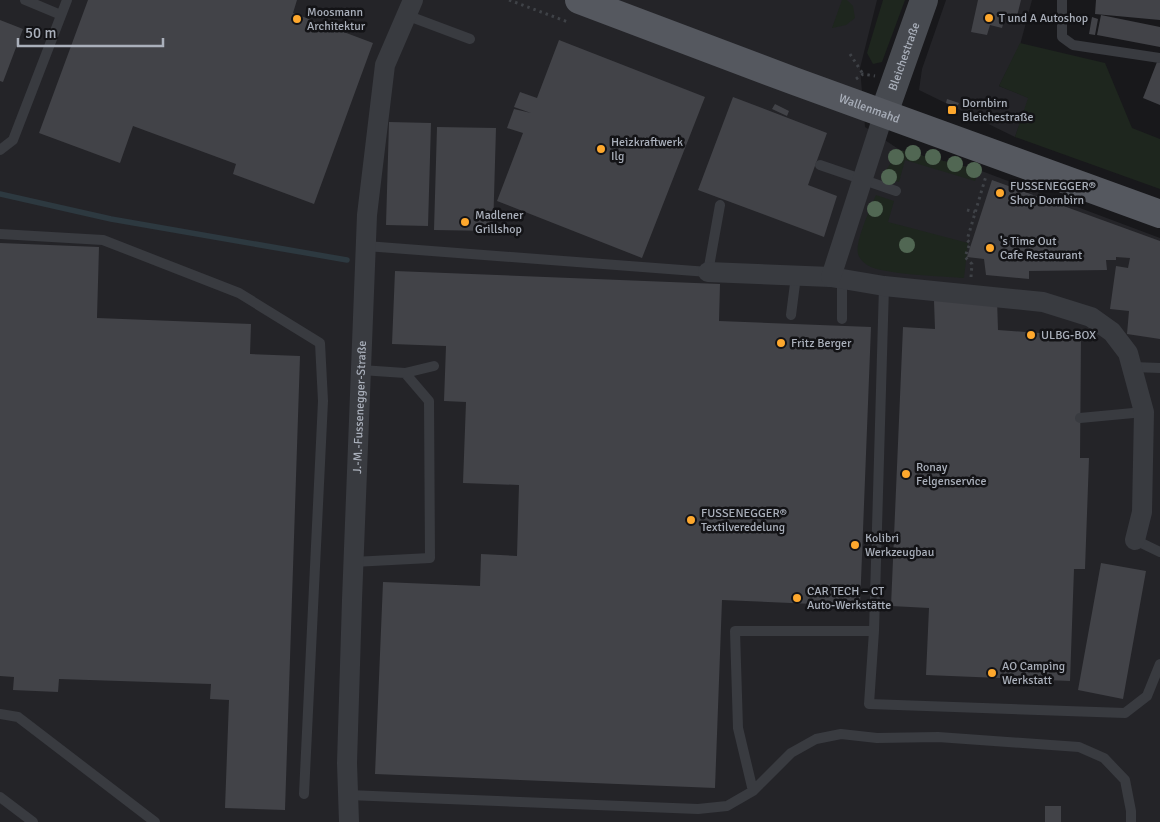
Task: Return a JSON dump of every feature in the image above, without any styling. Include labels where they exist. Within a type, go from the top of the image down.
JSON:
[{"type":"main road","name":"Wallenmahd","points":[[579,0],[1160,214]]},
{"type":"main road","name":"Bleichestraße","points":[[884,113],[924,0]]},
{"type":"street","name":"J.-M.-Fussenegger-Straße","points":[[349,822],[353,562],[367,215],[385,65],[410,7]]},
{"type":"street","points":[[836,278],[862,180],[884,113]]},
{"type":"street","points":[[708,272],[836,278],[884,286],[1043,302],[1092,317],[1112,332],[1128,353],[1144,412],[1142,512],[1135,540]]},
{"type":"lane","points":[[25,0],[61,15]]},
{"type":"lane","points":[[0,150],[13,140],[67,0]]},
{"type":"lane","points":[[1062,0],[1062,37],[1073,45],[1160,58]]},
{"type":"lane","points":[[410,7],[470,39]]},
{"type":"lane","points":[[820,165],[896,191]]},
{"type":"lane","points":[[366,246],[708,272],[720,205]]},
{"type":"lane","points":[[0,234],[103,240],[239,293],[320,343],[324,401],[304,794]]},
{"type":"lane","points":[[791,315],[796,276]]},
{"type":"lane","points":[[836,278],[842,319]]},
{"type":"lane","points":[[884,286],[874,631],[869,704],[1125,713],[1147,696],[1160,664]]},
{"type":"lane","points":[[361,370],[405,373],[434,366]]},
{"type":"lane","points":[[1133,367],[1160,368]]},
{"type":"lane","points":[[353,562],[430,558],[429,401],[405,373]]},
{"type":"lane","points":[[1080,418],[1144,412]]},
{"type":"lane","points":[[1135,540],[1160,552]]},
{"type":"lane","points":[[753,791],[738,728],[735,631],[874,631]]},
{"type":"lane","points":[[0,714],[18,717],[155,822]]},
{"type":"lane","points":[[348,795],[698,809],[727,806],[753,791],[792,753],[816,739],[841,734],[876,738],[938,737],[1079,747],[1104,758],[1125,780],[1131,822]]},
{"type":"lane","points":[[0,797],[33,822]]},
{"type":"path","points":[[850,54],[863,74]]},
{"type":"path","points":[[855,82],[857,77],[863,74],[869,75]]},
{"type":"path","points":[[970,283],[972,264],[965,257],[970,243],[967,240],[988,170]]},
{"type":"path","points":[[982,190],[988,191]]},
{"type":"path","points":[[967,210],[975,212]]},
{"type":"shaded area","points":[[0,0],[877,0],[860,68],[865,127],[900,150],[979,170],[1160,238],[1160,822],[0,822]]},
{"type":"shaded area","points":[[842,0],[847,0],[853,6],[855,18],[846,25],[832,28]]},
{"type":"shaded area","points":[[883,0],[905,0],[882,62],[873,64],[867,53]]},
{"type":"shaded area","points":[[946,0],[1032,0],[1020,45],[999,86],[1029,98],[1015,137],[919,90],[922,69]]},
{"type":"shaded area","points":[[1020,43],[1105,63],[1132,128],[1160,139],[1160,189],[1015,137],[1028,98],[999,86]]},
{"type":"shaded area","points":[[900,150],[979,170],[975,181],[905,160],[899,182],[881,177]]},
{"type":"shaded area","points":[[876,195],[894,201],[888,222],[968,243],[964,278],[891,272],[871,267],[863,262],[858,254],[859,241]]},
{"type":"building","points":[[88,0],[297,0],[293,13],[373,43],[314,204],[233,174],[236,164],[133,126],[120,163],[39,133]]},
{"type":"building","name":"T und A Autoshop","points":[[978,0],[1021,0],[1016,20],[1005,17],[1002,28],[990,25],[987,35],[971,32]]},
{"type":"building","points":[[1096,0],[1160,0],[1160,20],[1095,14]]},
{"type":"building","points":[[1101,15],[1160,27],[1160,47],[1097,35]]},
{"type":"building","points":[[1092,17],[1098,19],[1095,35],[1089,34]]},
{"type":"building","points":[[0,20],[23,29],[3,82],[0,81]]},
{"type":"building","name":"Heizkraftwerk Ilg","points":[[559,40],[705,97],[642,258],[497,201],[523,133],[507,128],[514,109],[531,113],[514,107],[520,92],[537,98]]},
{"type":"building","points":[[1157,62],[1160,63],[1160,105],[1143,98]]},
{"type":"building","points":[[733,97],[827,133],[808,185],[837,196],[824,237],[698,190]]},
{"type":"building","points":[[947,99],[959,103],[957,107],[946,103]]},
{"type":"building","points":[[775,104],[789,111],[787,116],[772,109]]},
{"type":"building","points":[[389,122],[431,123],[428,226],[386,225]]},
{"type":"building","points":[[437,127],[496,128],[493,231],[434,230]]},
{"type":"building","points":[[992,180],[1160,241],[1160,339],[1127,334],[1129,311],[1110,309],[1116,266],[1128,268],[1130,258],[1116,257],[1116,260],[1106,260],[1107,270],[1029,271],[1029,279],[986,275],[984,259],[967,257]]},
{"type":"building","points":[[0,243],[99,247],[97,318],[251,324],[250,354],[300,356],[285,810],[225,808],[229,700],[210,699],[211,684],[59,679],[58,692],[13,690],[14,677],[0,676]]},
{"type":"building","name":"FUSSENEGGER® Textilveredelung","points":[[395,271],[720,284],[719,321],[871,327],[860,606],[722,600],[715,788],[375,774],[383,582],[480,586],[481,554],[517,556],[519,485],[463,483],[466,402],[444,401],[446,346],[392,344]]},
{"type":"building","points":[[997,299],[998,330],[1081,336],[1080,458],[1089,458],[1085,569],[1074,569],[1070,681],[926,675],[929,608],[891,606],[903,327],[935,329],[934,301]]},
{"type":"building","points":[[1101,563],[1146,571],[1123,699],[1078,690]]},
{"type":"building","points":[[1045,806],[1061,806],[1061,822],[1045,822]]},
{"type":"waterway","points":[[0,194],[111,219],[347,260]]},
{"type":"place","name":"T und A Autoshop","points":[[989,18]]},
{"type":"place","name":"Moosmann Architektur","points":[[297,19]]},
{"type":"place","name":"Dornbirn Bleichestraße","points":[[952,110]]},
{"type":"place","name":"Heizkraftwerk Ilg","points":[[601,149]]},
{"type":"place","name":"FUSSENEGGER® Shop Dornbirn","points":[[1000,193]]},
{"type":"place","name":"Madlener Grillshop","points":[[465,222]]},
{"type":"place","name":"'s Time Out Cafe Restaurant","points":[[990,248]]},
{"type":"place","name":"ULBG-BOX","points":[[1031,335]]},
{"type":"place","name":"Fritz Berger","points":[[781,343]]},
{"type":"place","name":"Ronay Felgenservice","points":[[906,474]]},
{"type":"place","name":"FUSSENEGGER® Textilveredelung","points":[[691,520]]},
{"type":"place","name":"Kolibri Werkzeugbau","points":[[855,545]]},
{"type":"place","name":"CAR TECH – CT Auto-Werkstätte","points":[[797,598]]},
{"type":"place","name":"AO Camping Werkstatt","points":[[992,673]]}]
